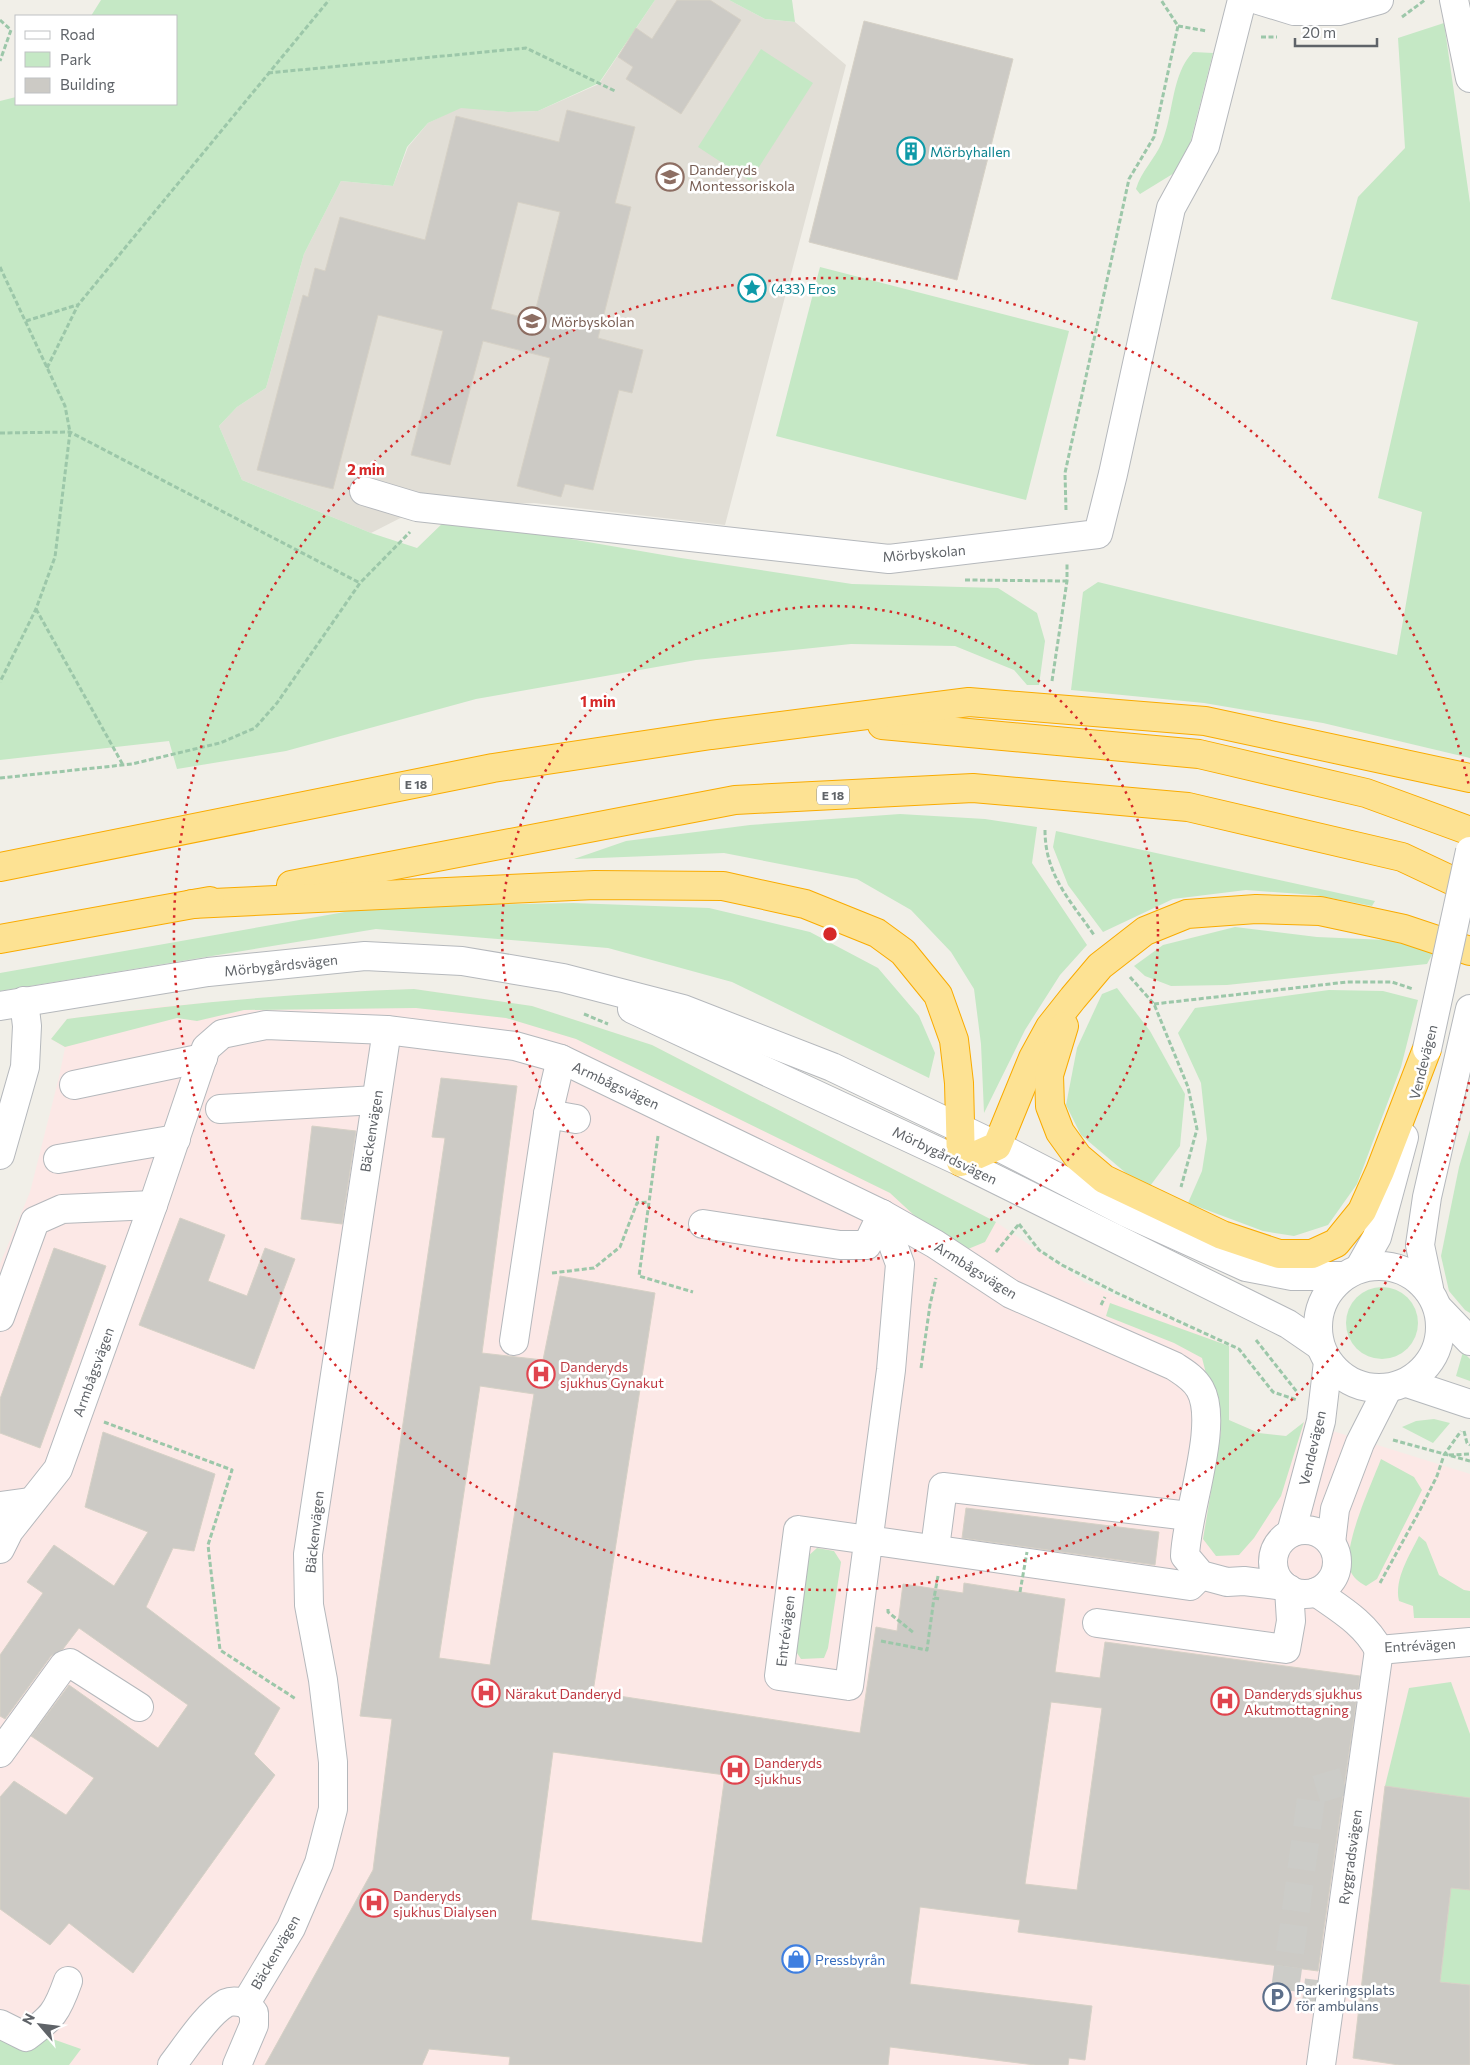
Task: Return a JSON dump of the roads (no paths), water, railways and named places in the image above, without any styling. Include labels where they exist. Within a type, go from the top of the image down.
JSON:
[{"type":"highway","points":[[835,720],[969,702],[1205,721],[1470,778]]},
{"type":"highway","name":"E 18","points":[[0,867],[494,768],[712,735],[835,720],[1199,754],[1366,793],[1470,831]]},
{"type":"highway","name":"E 18","points":[[0,939],[735,800],[973,788],[1188,808],[1402,857],[1470,889]]},
{"type":"highway","points":[[192,904],[595,884],[723,886],[805,904],[877,933],[903,952],[938,995],[954,1040],[962,1162],[997,1146],[1033,1058],[1050,1027],[1100,966],[1145,931],[1187,914],[1256,909],[1320,911],[1404,929],[1470,951]]},
{"type":"highway","points":[[1073,998],[1049,1075],[1050,1106],[1060,1132],[1078,1157],[1104,1179],[1222,1235],[1279,1254],[1312,1254],[1336,1243],[1362,1211],[1380,1171],[1427,1049]]},
{"type":"street","name":"Mörbyskolan","points":[[364,491],[417,507],[889,559],[1098,534],[1113,474],[1171,208],[1205,146],[1242,0]]},
{"type":"street","points":[[1258,0],[1294,11],[1339,11],[1379,0]]},
{"type":"street","points":[[1454,0],[1470,78]]},
{"type":"street","name":"Vendevägen","points":[[1351,1272],[1377,1238],[1427,1049],[1470,851]]},
{"type":"street","name":"Mörbygårdsvägen","points":[[12,1004],[208,972],[366,956],[462,961],[563,978],[683,1009],[832,1067],[961,1128],[1127,1213],[1246,1267],[1292,1276],[1351,1272]]},
{"type":"street","name":"Mörbygårdsvägen","points":[[563,978],[962,1162],[1288,1324],[1324,1354]]},
{"type":"street","points":[[0,1155],[24,1067],[27,1026],[12,1004]]},
{"type":"street","points":[[1331,1543],[1335,1509],[1356,1451],[1398,1386],[1425,1369],[1440,1340],[1434,1299],[1420,1245],[1427,1197],[1470,1008]]},
{"type":"street","name":"Armbågsvägen","points":[[0,1549],[9,1531],[58,1469],[153,1205],[206,1048],[222,1034],[266,1025],[386,1030],[515,1046],[562,1059],[882,1214],[943,1249],[1011,1294],[1174,1366],[1189,1376],[1200,1389],[1206,1406],[1205,1442],[1189,1516],[1185,1556],[1201,1575]]},
{"type":"street","name":"Bäckenvägen","points":[[172,2065],[214,2013],[227,2003],[236,2001],[246,2003],[291,1928],[319,1863],[334,1808],[333,1762],[323,1680],[309,1605],[308,1554],[386,1030]]},
{"type":"street","points":[[74,1085],[203,1058]]},
{"type":"street","name":"Armbågsvägen","points":[[514,1341],[548,1114],[562,1059]]},
{"type":"street","points":[[220,1109],[376,1100]]},
{"type":"street","points":[[548,1114],[576,1119]]},
{"type":"street","points":[[58,1159],[176,1139]]},
{"type":"street","points":[[0,1317],[35,1221],[62,1209],[153,1205]]},
{"type":"street","points":[[703,1224],[840,1245],[867,1245],[882,1214]]},
{"type":"street","points":[[870,1540],[891,1370],[900,1264],[882,1214]]},
{"type":"street","points":[[1470,1340],[1407,1271],[1382,1264],[1351,1272],[1328,1293],[1319,1315],[1324,1354],[1345,1379],[1367,1388],[1398,1386],[1470,1404]]},
{"type":"street","name":"Vendevägen","points":[[1283,1543],[1320,1421],[1324,1354]]},
{"type":"street","points":[[935,1548],[943,1487],[1189,1516]]},
{"type":"street","points":[[0,1506],[31,1502]]},
{"type":"street","name":"Entrévägen","points":[[870,1540],[850,1686],[779,1676],[798,1530],[935,1548],[1190,1586],[1201,1575]]},
{"type":"street","points":[[1097,1623],[1286,1650],[1290,1621],[1307,1587],[1337,1558],[1331,1543],[1320,1533],[1310,1530],[1299,1530],[1244,1581]]},
{"type":"street","points":[[1283,1543],[1273,1570],[1307,1587]]},
{"type":"street","points":[[1201,1575],[1227,1582],[1244,1581],[1307,1587]]},
{"type":"street","name":"Entrévägen","points":[[1307,1587],[1354,1618],[1371,1634],[1379,1650],[1470,1642]]},
{"type":"street","name":"Ryggradsvägen","points":[[1321,2065],[1379,1650]]},
{"type":"street","points":[[0,1753],[64,1665],[70,1663],[139,1707]]},
{"type":"street","points":[[308,1706],[323,1680]]},
{"type":"street","points":[[0,2024],[26,2037],[46,2022],[58,2009],[68,1981]]},
{"type":"street","points":[[237,2065],[254,2025],[254,2013],[246,2003]]},
{"type":"tunnel","points":[[1331,1996],[1285,1990],[1312,1791],[1361,1776]]},
{"type":"place","name":"Mörbyhallen","points":[[911,151]]},
{"type":"place","name":"Danderyds Montessoriskola","points":[[670,177]]},
{"type":"place","name":"(433) Eros","points":[[752,288]]},
{"type":"place","name":"Mörbyskolan","points":[[532,321]]},
{"type":"place","name":"Danderyds sjukhus Gynakut","points":[[541,1374]]},
{"type":"place","name":"Närakut Danderyd","points":[[486,1693]]},
{"type":"place","name":"Danderyds sjukhus Akutmottagning","points":[[1225,1701]]},
{"type":"place","name":"Danderyds sjukhus","points":[[735,1770]]},
{"type":"place","name":"Danderyds sjukhus Dialysen","points":[[374,1903]]},
{"type":"place","name":"Pressbyrån","points":[[796,1959]]},
{"type":"place","name":"Parkeringsplats för ambulans","points":[[1277,1997]]}]
